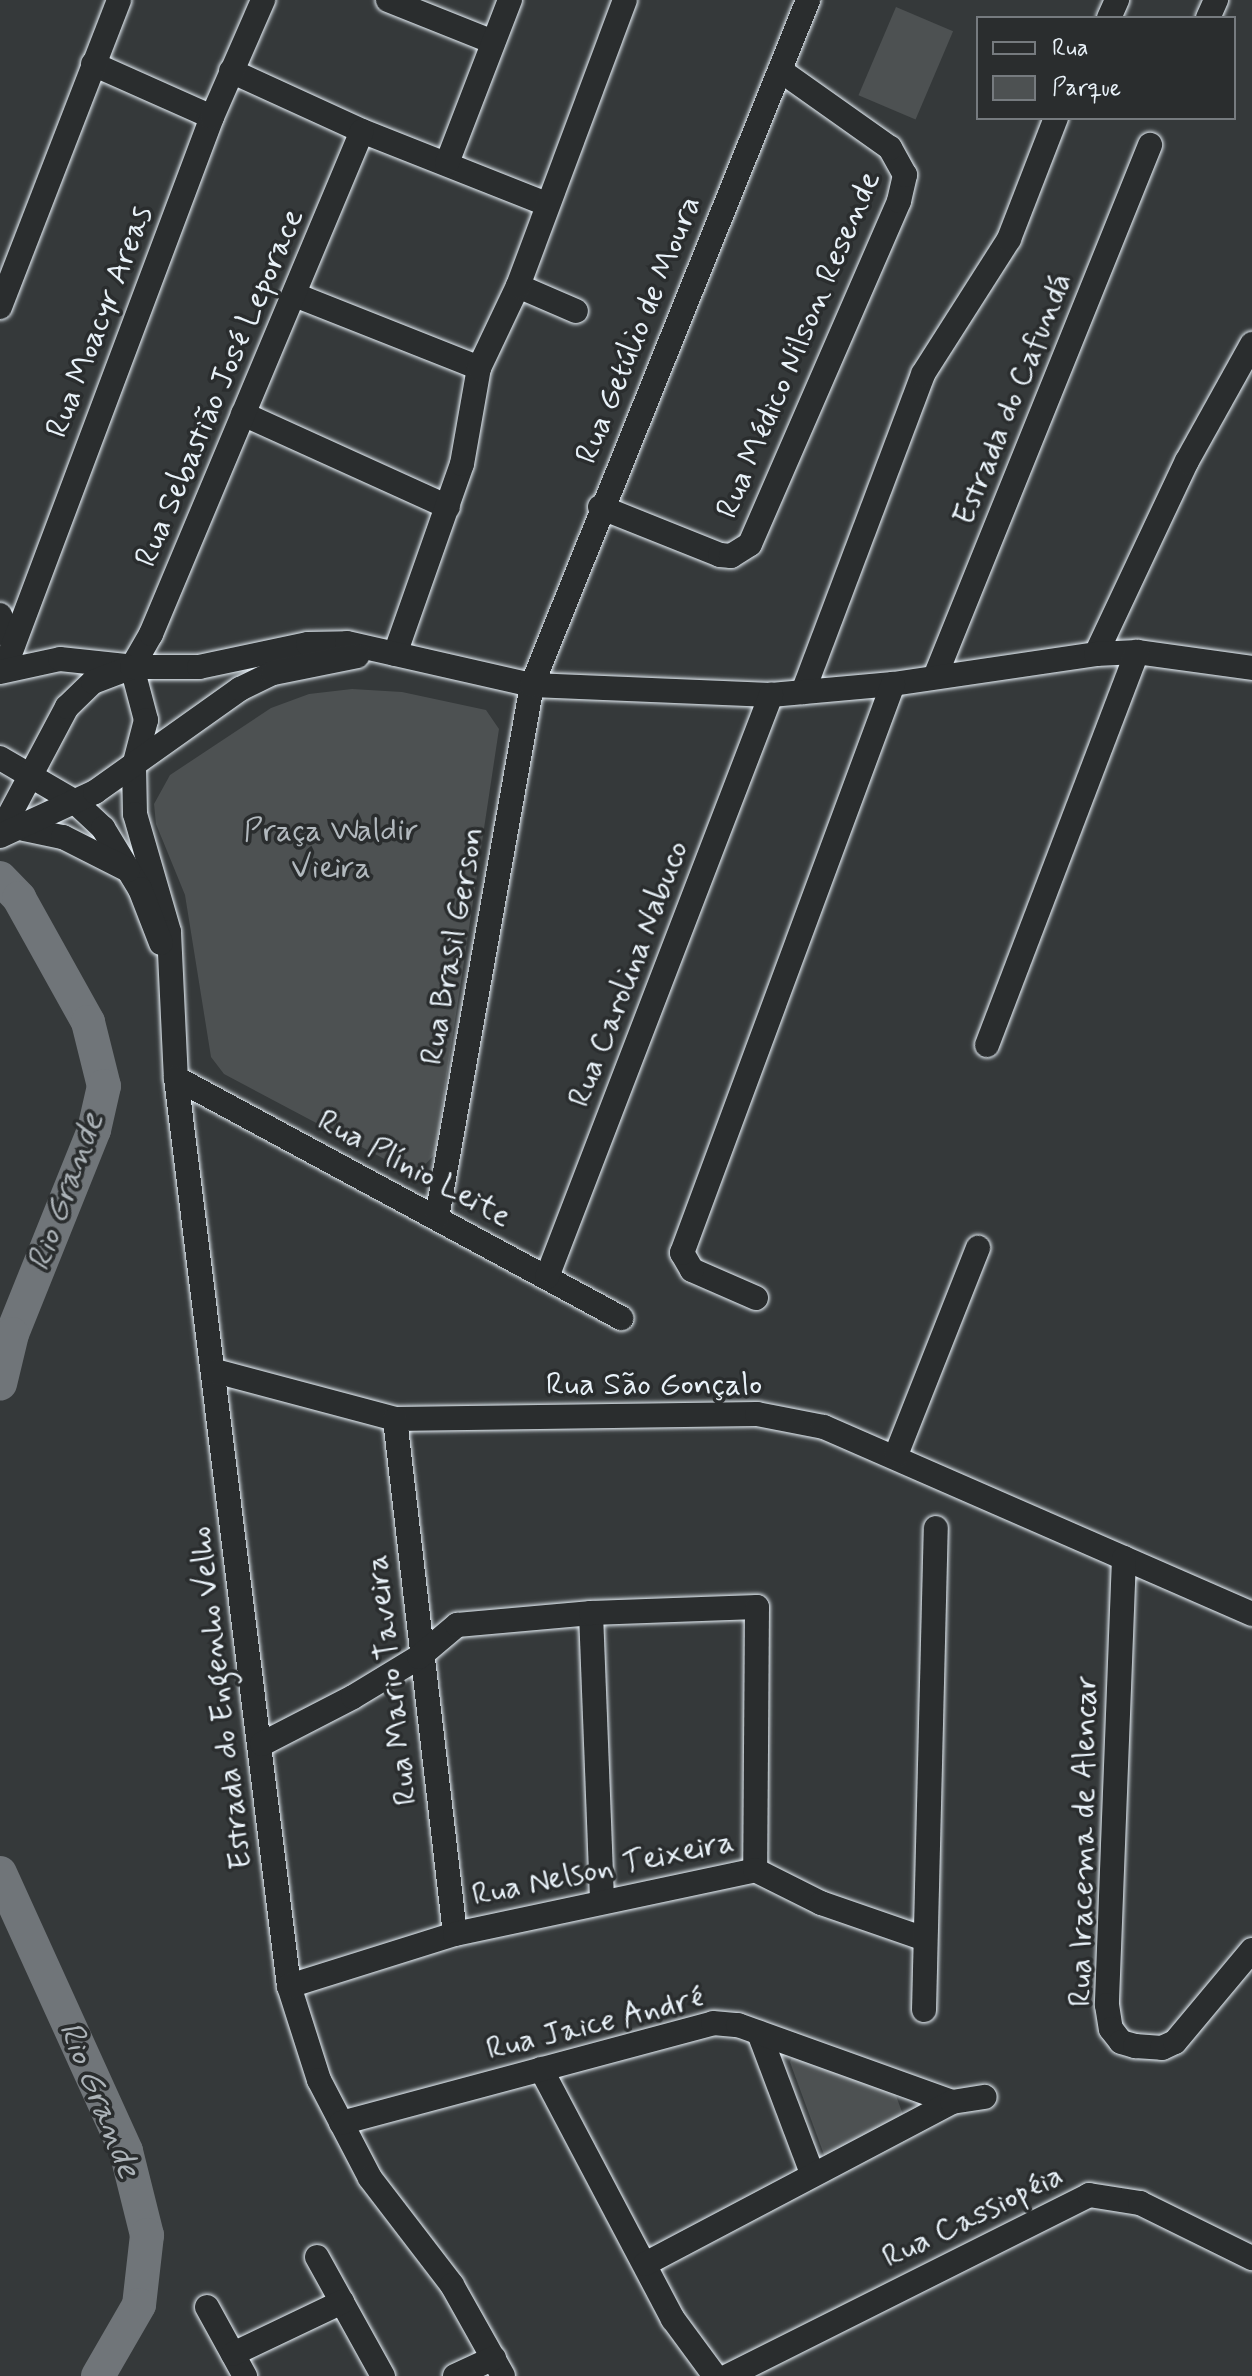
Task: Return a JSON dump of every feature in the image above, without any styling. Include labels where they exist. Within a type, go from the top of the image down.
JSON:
[{"type":"street","points":[[0,307],[119,0]]},
{"type":"street","name":"Rua Moacyr Areas","points":[[2,671],[212,117],[263,0]]},
{"type":"street","points":[[388,0],[493,42]]},
{"type":"street","points":[[447,163],[510,0]]},
{"type":"street","points":[[389,653],[448,507],[462,464],[479,368],[518,286],[546,204],[625,0]]},
{"type":"street","name":"Rua Getúlio de Moura","points":[[532,685],[600,507],[808,0]]},
{"type":"street","points":[[93,64],[212,117]]},
{"type":"street","name":"Rua Médico Nilson Resende","points":[[600,507],[720,555],[731,556],[750,544],[899,201],[905,175],[890,148],[780,70]]},
{"type":"street","points":[[231,71],[362,131],[546,204]]},
{"type":"street","points":[[803,692],[923,374],[1009,239],[1055,120]]},
{"type":"street","name":"Rua Sebastião José Leporace","points":[[132,667],[295,295],[362,131]]},
{"type":"street","name":"Estrada do Cafundá","points":[[935,677],[1150,145]]},
{"type":"street","points":[[518,286],[576,311]]},
{"type":"street","points":[[295,295],[479,368]]},
{"type":"street","points":[[1096,654],[1187,461],[1252,344]]},
{"type":"street","points":[[243,414],[448,507]]},
{"type":"street","points":[[0,615],[13,644]]},
{"type":"street","points":[[2,671],[60,659],[132,667],[199,667],[308,644],[347,643],[532,685],[771,695],[893,684],[1096,654],[1137,652],[1252,668]]},
{"type":"street","points":[[987,1045],[1137,652]]},
{"type":"street","points":[[8,833],[74,801],[134,766],[219,702],[273,673],[389,653]]},
{"type":"street","points":[[8,833],[26,775],[81,691],[132,667]]},
{"type":"street","name":"Estrada do Engenho Velho","points":[[132,667],[146,720],[134,766],[135,814],[166,911],[176,1078],[262,1744],[289,1986],[319,2080],[370,2178],[452,2285],[498,2367]]},
{"type":"street","points":[[756,1298],[692,1270],[682,1253],[893,684]]},
{"type":"street","name":"Rua Brasil Gerson","points":[[437,1217],[532,685]]},
{"type":"street","name":"Rua Carolina Nabuco","points":[[547,1277],[771,695]]},
{"type":"street","name":"Estrada do Engenho Velho","points":[[0,758],[74,801],[103,828],[130,871],[167,956]]},
{"type":"street","points":[[8,833],[63,837],[130,871]]},
{"type":"street","name":"Rua Plínio Leite","points":[[176,1078],[621,1318]]},
{"type":"street","points":[[896,1455],[978,1248]]},
{"type":"street","name":"Rua São Gonçalo","points":[[215,1371],[395,1419],[757,1414],[824,1427],[896,1455],[1252,1614]]},
{"type":"street","name":"Rua Mario Taveira","points":[[395,1419],[419,1657],[455,1934]]},
{"type":"street","points":[[924,2010],[933,1799],[936,1528]]},
{"type":"street","name":"Rua Iracema de Alencar","points":[[1124,1558],[1107,2005],[1111,2029],[1121,2042],[1135,2046],[1162,2048],[1175,2042],[1252,1950]]},
{"type":"street","points":[[262,1744],[419,1657],[457,1625],[591,1613],[757,1607],[755,1870]]},
{"type":"street","points":[[591,1613],[602,1899]]},
{"type":"street","name":"Rua Nelson Teixeira","points":[[289,1986],[455,1934],[602,1899],[755,1870],[821,1903],[925,1939]]},
{"type":"street","name":"Rua Jaice André","points":[[341,2123],[678,2029],[713,2023],[738,2025],[952,2102]]},
{"type":"street","points":[[759,2033],[812,2173]]},
{"type":"street","points":[[541,2069],[673,2319],[715,2376]]},
{"type":"street","points":[[645,2264],[812,2173],[952,2102],[985,2097]]},
{"type":"street","name":"Rua Cassiopéia","points":[[728,2376],[1089,2195],[1140,2203],[1252,2258]]},
{"type":"street","points":[[317,2257],[383,2376]]},
{"type":"street","points":[[233,2354],[342,2302]]},
{"type":"street","points":[[207,2307],[245,2376]]},
{"type":"street","points":[[455,2376],[498,2367]]},
{"type":"green space","points":[[896,7],[953,31],[916,120],[858,95]]},
{"type":"green space","name":"Praça Waldir Vieira","points":[[352,689],[402,692],[486,710],[499,729],[435,1154],[419,1171],[407,1171],[224,1074],[211,1057],[185,895],[156,824],[154,804],[170,775],[271,708],[309,694]]},
{"type":"green space","points":[[793,2055],[895,2093],[905,2120],[826,2160],[790,2062]]},
{"type":"waterway","name":"Rio Grande","points":[[0,878],[19,898],[88,1022],[104,1086],[94,1130],[12,1334],[0,1384]]},
{"type":"waterway","name":"Rio Grande","points":[[0,1873],[126,2151],[147,2235],[139,2305],[98,2376]]}]
